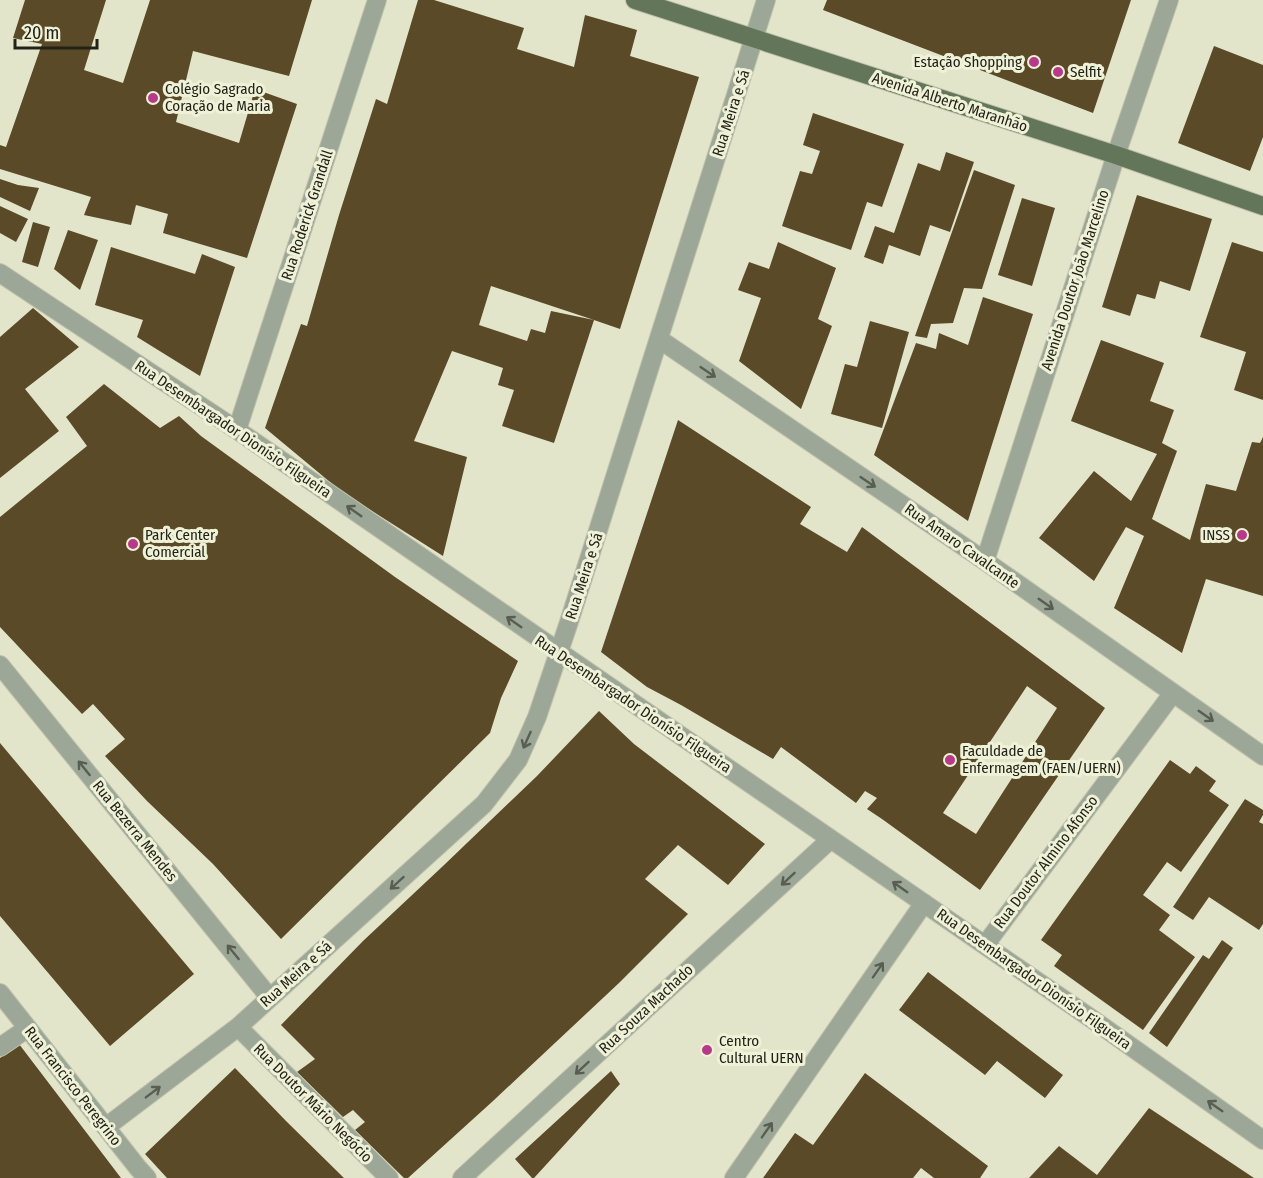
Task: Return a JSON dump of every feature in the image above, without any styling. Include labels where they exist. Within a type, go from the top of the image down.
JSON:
[{"type":"main road","name":"Avenida Alberto Maranhão","points":[[635,0],[1116,155],[1263,206]]},
{"type":"street","name":"Rua Roderick Grandall","points":[[237,430],[377,0]]},
{"type":"street","name":"Rua Meira e Sá","points":[[106,1127],[238,1028],[484,804],[518,760],[549,686],[766,0]]},
{"type":"street","name":"Avenida Doutor João Marcelino","points":[[985,561],[1168,0]]},
{"type":"street","name":"Rua Desembargador Dionísio Filgueira","points":[[0,273],[237,430],[985,945],[1263,1140]]},
{"type":"street","name":"Rua Amaro Cavalcante","points":[[659,339],[985,561],[1263,756]]},
{"type":"street","name":"Rua Bezerra Mendes","points":[[1,669],[270,998]]},
{"type":"street","name":"Rua Doutor Almino Afonso","points":[[985,945],[1173,693]]},
{"type":"street","name":"Rua Souza Machado","points":[[462,1178],[831,839]]},
{"type":"street","points":[[734,1178],[924,903]]},
{"type":"street","name":"Rua Francisco Peregrino","points":[[0,993],[147,1178]]},
{"type":"street","points":[[0,1047],[28,1028]]},
{"type":"street","name":"Rua Doutor Mário Negócio","points":[[238,1028],[389,1178]]},
{"type":"building","name":"Colégio Sagrado Coração de Maria","points":[[25,0],[106,0],[84,70],[123,83],[150,0],[312,0],[289,76],[193,51],[176,122],[239,143],[255,89],[297,104],[247,258],[163,233],[168,214],[136,205],[131,225],[84,215],[91,197],[0,169],[0,145],[6,147],[42,44],[13,38]]},
{"type":"building","points":[[418,0],[434,0],[524,28],[517,49],[574,67],[585,15],[637,30],[630,56],[699,77],[620,329],[594,320],[554,443],[502,426],[514,390],[498,385],[503,368],[452,351],[414,441],[467,457],[443,556],[342,492],[265,428],[301,324],[307,326],[376,99],[387,104]],"holes":[[[491,286],[594,320],[551,311],[545,333],[531,329],[527,341],[479,325]]]},
{"type":"building","name":"Estação Shopping","points":[[827,0],[1131,0],[1093,113],[823,10]]},
{"type":"building","points":[[1214,46],[1263,65],[1263,137],[1250,171],[1178,143]]},
{"type":"building","points":[[813,113],[904,144],[882,207],[867,202],[851,250],[782,226],[800,171],[812,174],[820,151],[803,145]]},
{"type":"building","points":[[946,152],[974,162],[950,232],[930,225],[920,256],[889,245],[883,264],[864,257],[875,226],[894,233],[918,163],[940,171]]},
{"type":"building","points":[[974,170],[1015,185],[982,289],[964,288],[953,323],[931,324],[927,338],[915,336]]},
{"type":"building","points":[[0,179],[39,188],[30,211],[0,197]]},
{"type":"building","points":[[1137,195],[1212,219],[1190,291],[1160,281],[1155,299],[1137,294],[1130,316],[1102,307]]},
{"type":"building","points":[[1022,198],[1055,208],[1032,286],[998,275]]},
{"type":"building","points":[[0,206],[28,219],[16,242],[0,233]]},
{"type":"building","points":[[33,222],[50,227],[38,267],[22,262]]},
{"type":"building","points":[[68,230],[98,240],[80,290],[54,269]]},
{"type":"building","points":[[778,242],[836,268],[818,319],[832,326],[801,409],[739,361],[761,298],[738,290],[749,262],[769,269]]},
{"type":"building","points":[[1232,242],[1263,252],[1263,400],[1234,390],[1246,352],[1200,337]]},
{"type":"building","points":[[111,247],[195,274],[202,254],[235,267],[200,376],[137,337],[143,320],[95,305]]},
{"type":"building","points":[[983,297],[1033,314],[968,521],[874,455],[916,343],[936,349],[939,333],[968,345]]},
{"type":"building","points":[[33,308],[79,347],[25,389],[59,431],[0,478],[0,337]]},
{"type":"building","points":[[870,321],[909,332],[882,428],[831,414],[845,364],[857,367]]},
{"type":"building","points":[[1101,340],[1164,363],[1150,401],[1174,410],[1162,443],[1177,451],[1152,519],[1190,540],[1206,484],[1236,491],[1252,442],[1260,443],[1263,437],[1263,596],[1206,579],[1182,653],[1114,608],[1144,536],[1126,527],[1094,581],[1039,538],[1094,471],[1131,501],[1157,454],[1071,421]]},
{"type":"building","points":[[104,384],[160,428],[179,416],[201,436],[395,577],[518,661],[501,698],[490,733],[281,939],[213,864],[147,801],[105,756],[125,739],[93,704],[82,714],[0,627],[0,517],[87,446],[66,417]]},
{"type":"building","points":[[678,420],[811,507],[800,524],[847,552],[862,527],[1105,708],[980,890],[867,809],[877,798],[865,791],[856,803],[781,747],[773,759],[647,687],[601,652]],"holes":[[[1027,686],[1057,708],[976,834],[943,813]]]},
{"type":"building","points":[[599,711],[634,744],[765,844],[728,885],[678,845],[645,879],[688,914],[619,983],[493,1101],[408,1178],[404,1178],[355,1130],[365,1122],[353,1110],[343,1117],[297,1072],[315,1059],[281,1025],[363,941],[537,776]]},
{"type":"building","points":[[0,743],[194,974],[110,1046],[0,916]]},
{"type":"building","points":[[1170,760],[1190,774],[1196,766],[1216,781],[1209,791],[1229,805],[1181,872],[1167,862],[1143,895],[1170,915],[1159,930],[1195,957],[1143,1030],[1054,966],[1062,955],[1041,940]]},
{"type":"building","points":[[1245,799],[1263,810],[1259,822],[1263,824],[1263,924],[1259,930],[1209,897],[1193,920],[1173,907]]},
{"type":"building","points":[[1222,940],[1233,948],[1167,1047],[1149,1033],[1203,955],[1209,959]]},
{"type":"building","points":[[928,972],[1063,1075],[1045,1098],[997,1061],[985,1075],[899,1010]]},
{"type":"building","points":[[19,1044],[121,1178],[0,1178],[0,1058]]},
{"type":"building","points":[[235,1068],[344,1178],[167,1178],[145,1154]]},
{"type":"building","points":[[611,1071],[620,1084],[532,1178],[515,1159]]},
{"type":"building","points":[[865,1073],[988,1166],[980,1178],[934,1178],[921,1168],[913,1178],[763,1178],[795,1133],[813,1145]]},
{"type":"building","points":[[1149,1108],[1254,1178],[1029,1178],[1059,1146],[1097,1175]]},
{"type":"place","name":"Estação Shopping","points":[[1034,62]]},
{"type":"place","name":"Selfit","points":[[1058,72]]},
{"type":"place","name":"Colégio Sagrado Coração de Maria","points":[[153,98]]},
{"type":"place","name":"INSS","points":[[1242,535]]},
{"type":"place","name":"Park Center Comercial","points":[[133,544]]},
{"type":"place","name":"Faculdade de Enfermagem (FAEN/UERN)","points":[[950,760]]},
{"type":"place","name":"Centro Cultural UERN","points":[[707,1050]]}]
